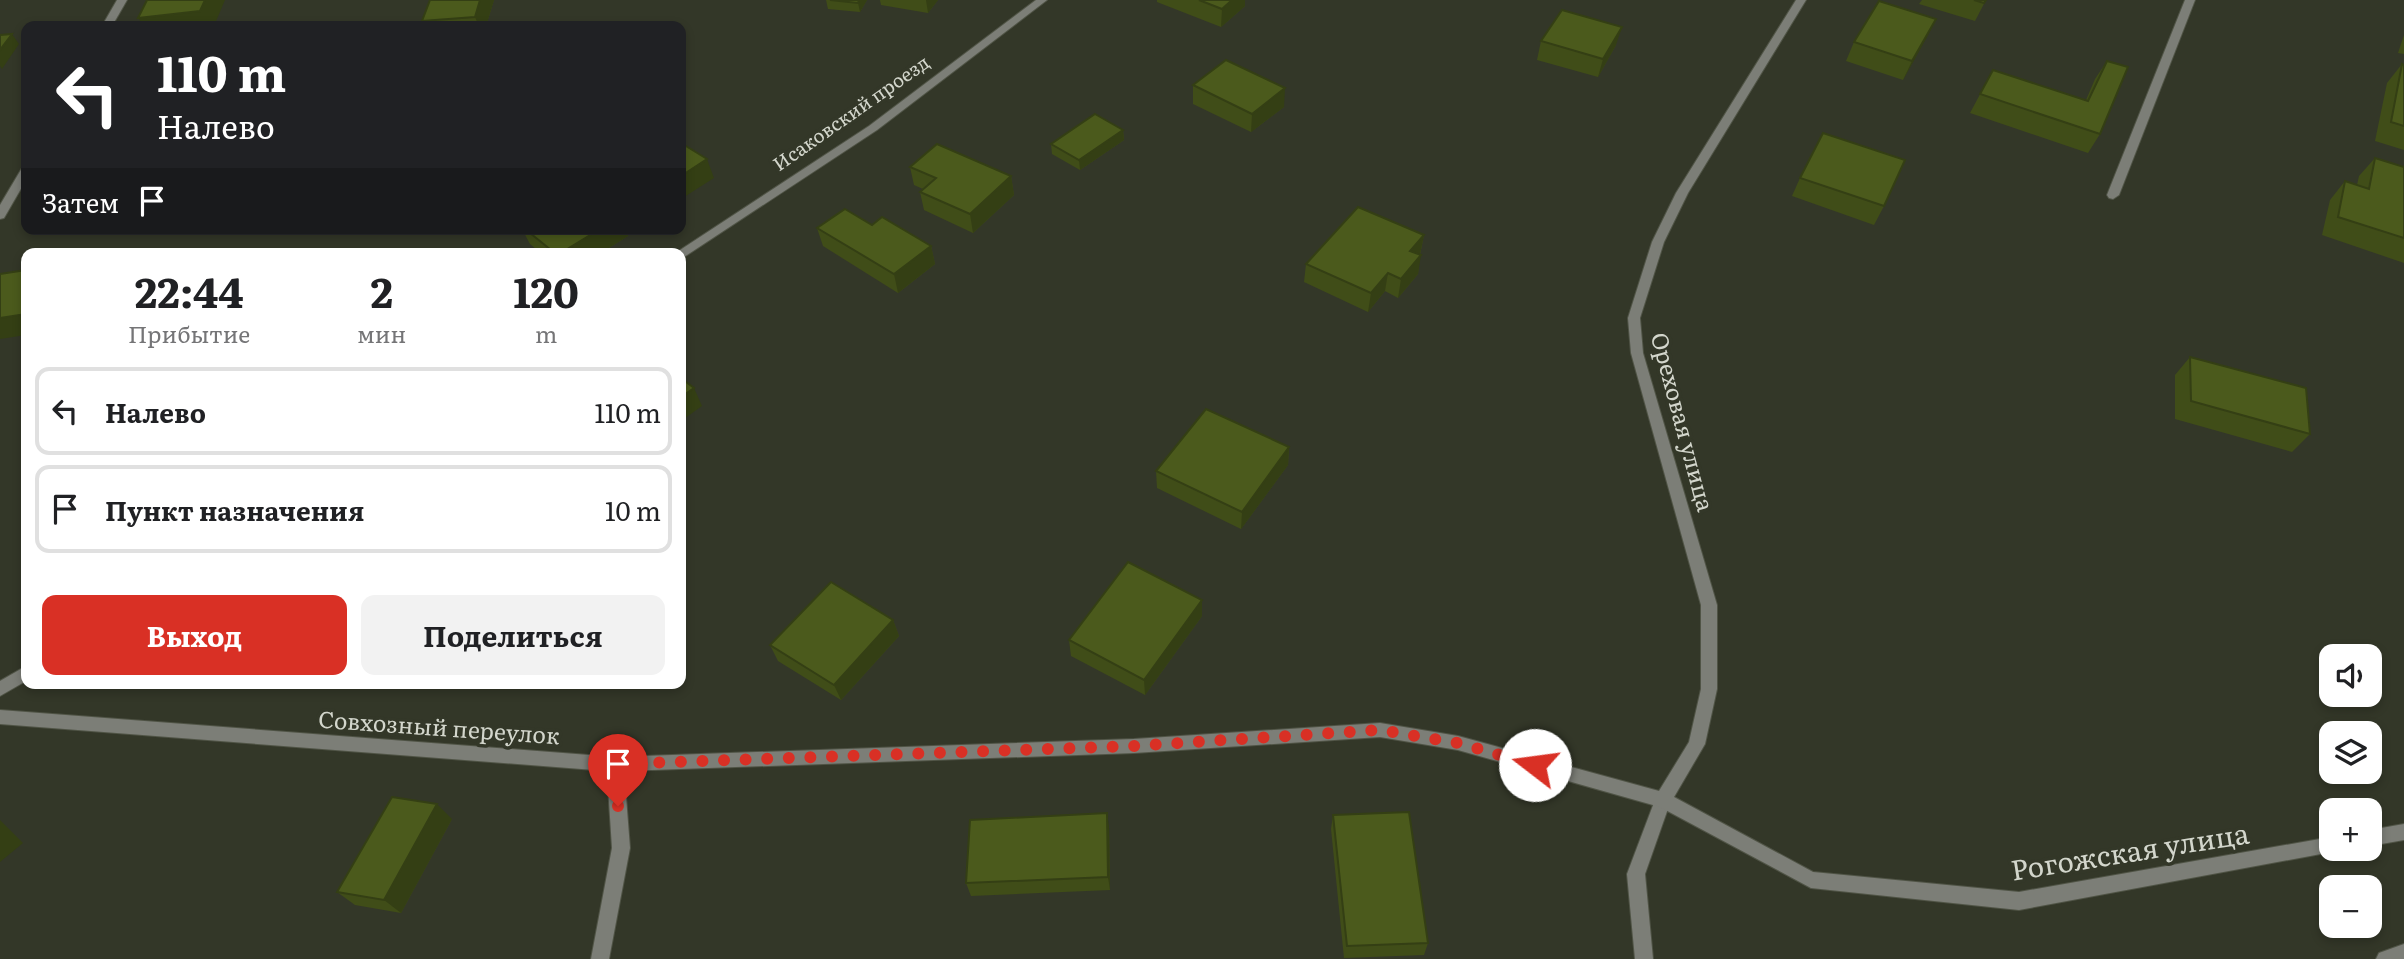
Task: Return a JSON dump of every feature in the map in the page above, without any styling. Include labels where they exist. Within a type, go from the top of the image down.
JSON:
[{"type":"street","points":[[110,21],[122,0]]},
{"type":"street","name":"Исаковский проезд","points":[[686,250],[873,128],[1042,0]]},
{"type":"street","name":"Ореховая улица","points":[[1644,959],[1636,874],[1663,800],[1697,744],[1709,689],[1709,605],[1637,354],[1634,318],[1658,242],[1682,193],[1801,0]]},
{"type":"street","points":[[2113,195],[2190,0]]},
{"type":"street","points":[[0,215],[21,179]]},
{"type":"street","points":[[0,689],[21,676]]},
{"type":"street","name":"Совхозный переулок","points":[[0,717],[615,764],[1133,746],[1380,730],[1458,743],[1663,800]]},
{"type":"street","points":[[600,959],[621,848],[615,764]]},
{"type":"street","name":"Рогожская улица","points":[[1663,800],[1811,880],[2019,901],[2319,847]]},
{"type":"street","points":[[2382,836],[2404,832]]},
{"type":"street","points":[[2385,959],[2404,953]]},
{"type":"building","points":[[147,0],[205,0],[200,11],[138,18]]},
{"type":"building","points":[[430,0],[480,0],[475,17],[422,21]]},
{"type":"building","points":[[830,0],[859,0],[858,3]]},
{"type":"building","points":[[1199,0],[1232,0],[1222,9]]},
{"type":"building","points":[[1879,1],[1936,19],[1912,61],[1854,42]]},
{"type":"building","points":[[1562,10],[1622,27],[1603,59],[1541,41]]},
{"type":"building","points":[[12,34],[0,50],[0,35]]},
{"type":"building","points":[[1226,60],[1285,88],[1252,114],[1193,85]]},
{"type":"building","points":[[2107,61],[2128,67],[2100,134],[1980,94],[1993,70],[2088,101]]},
{"type":"building","points":[[2402,64],[2404,65],[2404,126],[2391,122]]},
{"type":"building","points":[[1095,114],[1123,130],[1079,160],[1051,144]]},
{"type":"building","points":[[1823,133],[1905,160],[1884,206],[1800,178]]},
{"type":"building","points":[[937,144],[1011,176],[970,214],[920,192],[936,178],[910,167]]},
{"type":"building","points":[[686,146],[707,159],[686,173]]},
{"type":"building","points":[[2375,158],[2404,167],[2404,238],[2338,217],[2345,181],[2369,189]]},
{"type":"building","points":[[1358,207],[1424,235],[1410,251],[1421,255],[1401,279],[1388,273],[1371,293],[1306,264]]},
{"type":"building","points":[[845,209],[872,225],[882,217],[931,246],[894,274],[817,228]]},
{"type":"building","points":[[532,235],[590,235],[569,248],[549,248]]},
{"type":"building","points":[[21,271],[21,315],[0,318],[0,274]]},
{"type":"building","points":[[2190,357],[2306,388],[2310,434],[2191,401]]},
{"type":"building","points":[[686,382],[694,388],[686,394]]},
{"type":"building","points":[[1206,409],[1289,447],[1242,512],[1156,471]]},
{"type":"building","points":[[1128,562],[1202,600],[1144,680],[1069,640]]},
{"type":"building","points":[[831,582],[893,620],[834,685],[770,645]]},
{"type":"building","points":[[392,797],[437,804],[384,900],[337,892]]},
{"type":"building","points":[[1409,812],[1428,943],[1347,946],[1333,815]]},
{"type":"building","points":[[1107,813],[1108,877],[966,883],[970,820]]},
{"type":"route","points":[[618,806],[615,764],[1133,746],[1380,730],[1458,743],[1535,765]]}]
